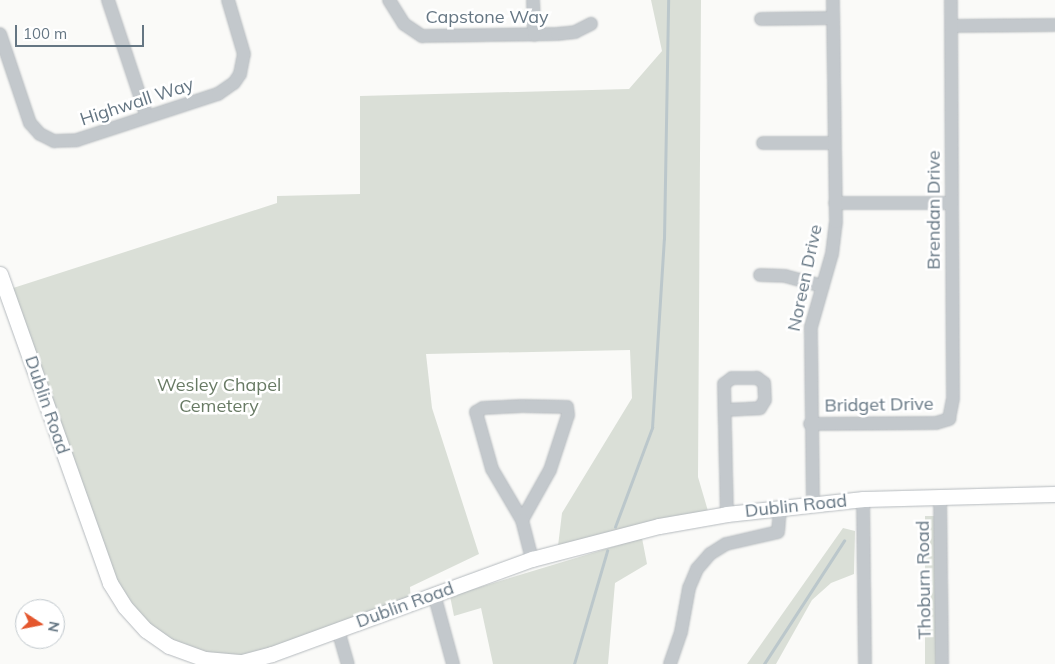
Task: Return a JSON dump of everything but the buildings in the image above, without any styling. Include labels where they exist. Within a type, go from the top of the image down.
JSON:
[{"type":"main road","name":"Dublin Road","points":[[0,274],[103,567],[119,598],[138,624],[169,646],[193,656],[224,662],[242,662],[272,654],[532,559],[660,526],[727,514],[812,503],[940,496],[1055,494]]},
{"type":"street","points":[[108,0],[147,117]]},
{"type":"street","name":"Highwall Way","points":[[0,34],[30,123],[47,138],[62,142],[77,140],[218,94],[234,83],[240,74],[244,54],[228,0]]},
{"type":"street","name":"Capstone Way","points":[[389,0],[412,32],[434,37],[534,35],[575,32],[591,24]]},
{"type":"street","points":[[533,0],[534,35]]},
{"type":"street","name":"Noreen Drive","points":[[812,503],[810,424],[811,327],[832,254],[835,203],[833,0]]},
{"type":"street","name":"Brendan Drive","points":[[949,419],[954,398],[951,0]]},
{"type":"street","points":[[760,19],[833,18]]},
{"type":"street","points":[[951,26],[1055,25]]},
{"type":"street","points":[[763,144],[834,143]]},
{"type":"street","points":[[835,203],[952,203]]},
{"type":"street","points":[[760,276],[785,276],[822,286]]},
{"type":"street","points":[[522,520],[550,470],[568,414],[567,407],[522,406],[483,408],[477,409],[475,414],[492,469],[522,520],[532,559]]},
{"type":"street","points":[[725,410],[727,514]]},
{"type":"street","name":"Bridget Drive","points":[[810,424],[936,424],[949,419]]},
{"type":"street","name":"Thoburn Road","points":[[940,496],[942,664]]},
{"type":"street","points":[[863,499],[864,664]]},
{"type":"street","points":[[670,664],[681,632],[689,588],[700,565],[726,544],[778,532],[780,507]]},
{"type":"street","points":[[434,594],[453,664]]},
{"type":"street","points":[[338,630],[348,664]]},
{"type":"green space","name":"Wesley Chapel Cemetery","points":[[651,0],[701,0],[698,477],[708,511],[558,546],[562,513],[632,398],[630,350],[426,354],[432,408],[479,554],[410,587],[411,603],[272,654],[193,656],[125,607],[7,290],[277,203],[277,196],[360,194],[360,96],[629,89],[662,51]]},
{"type":"green space","points":[[925,516],[937,516],[937,664],[925,664]]},
{"type":"green space","points":[[843,528],[855,531],[854,574],[831,583],[812,600],[776,664],[747,664]]},
{"type":"green space","points":[[642,538],[647,564],[615,583],[608,664],[493,664],[481,608],[454,616],[450,596]]},
{"type":"waterway","points":[[615,527],[652,428],[664,239],[668,0]]},
{"type":"waterway","points":[[764,664],[844,541]]},
{"type":"waterway","points":[[574,664],[607,551]]}]
